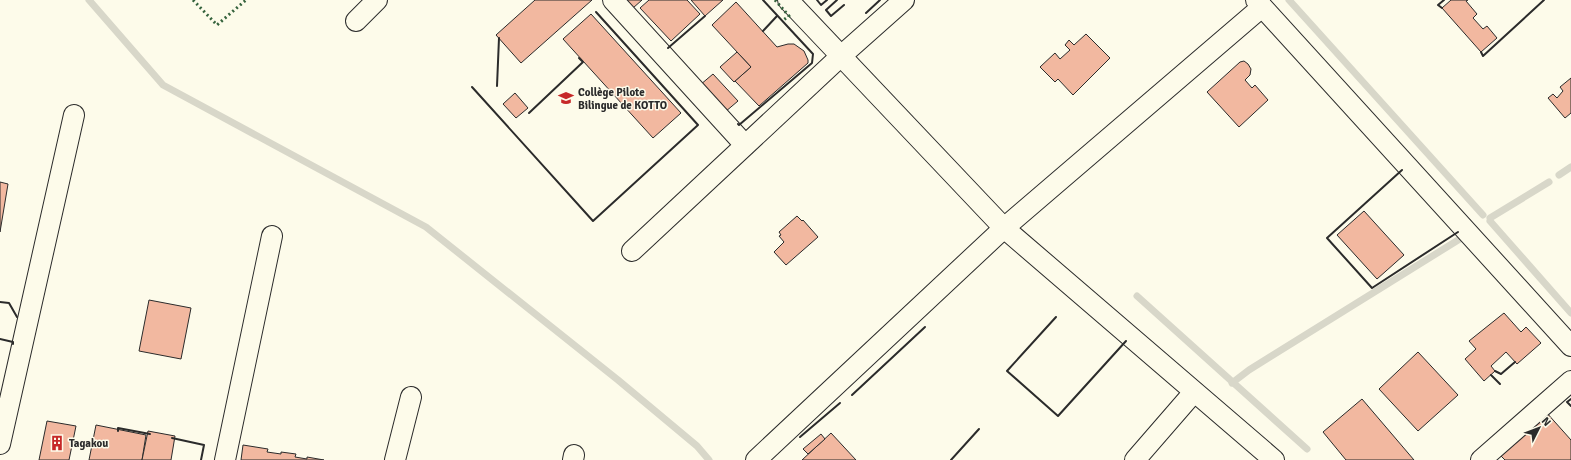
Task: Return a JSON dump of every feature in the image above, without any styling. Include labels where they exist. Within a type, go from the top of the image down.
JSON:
[{"type":"street","points":[[356,21],[377,0]]},
{"type":"street","points":[[613,0],[745,145]]},
{"type":"street","points":[[788,0],[1004,228],[1274,460]]},
{"type":"street","points":[[632,251],[841,56],[904,0]]},
{"type":"street","points":[[756,460],[1004,228],[1259,3],[1571,346]]},
{"type":"street","points":[[0,444],[74,115]]},
{"type":"street","points":[[225,460],[272,236]]},
{"type":"street","points":[[1481,460],[1571,381]]},
{"type":"street","points":[[1135,460],[1194,392]]},
{"type":"street","points":[[395,460],[411,397]]},
{"type":"building","points":[[535,0],[592,0],[521,63],[496,35]]},
{"type":"building","points":[[626,0],[642,0],[633,8]]},
{"type":"building","points":[[649,0],[687,0],[700,14],[671,41],[640,8]]},
{"type":"building","points":[[691,0],[723,0],[705,16]]},
{"type":"building","points":[[1451,0],[1468,0],[1466,1],[1477,14],[1473,18],[1483,29],[1487,26],[1497,38],[1481,52],[1442,8]]},
{"type":"building","points":[[736,2],[777,47],[794,44],[804,51],[808,60],[808,63],[759,106],[735,81],[751,67],[712,25]]},
{"type":"building","points":[[591,14],[681,113],[653,138],[563,39]]},
{"type":"building","points":[[1086,34],[1110,58],[1073,95],[1058,79],[1055,82],[1040,67],[1055,53],[1060,59],[1070,50],[1065,45],[1069,40],[1074,45]]},
{"type":"building","points":[[737,52],[751,67],[734,82],[720,67]]},
{"type":"building","points":[[1244,61],[1251,69],[1250,75],[1245,80],[1252,88],[1255,85],[1268,100],[1239,127],[1207,92],[1240,62]]},
{"type":"building","points":[[713,74],[738,101],[725,112],[700,85]]},
{"type":"building","points":[[1571,78],[1571,113],[1565,118],[1548,98],[1553,94],[1557,98],[1563,91],[1560,87]]},
{"type":"building","points":[[515,93],[528,108],[516,118],[503,104]]},
{"type":"building","points":[[0,182],[8,184],[0,232]]},
{"type":"building","points":[[1364,211],[1404,255],[1377,279],[1337,235]]},
{"type":"building","points":[[797,216],[802,221],[803,220],[818,237],[786,265],[774,252],[784,242],[779,236],[781,235],[779,232]]},
{"type":"building","points":[[149,300],[191,308],[181,359],[139,351]]},
{"type":"building","points":[[1504,313],[1521,332],[1526,327],[1541,343],[1517,364],[1506,352],[1491,366],[1495,371],[1484,381],[1465,359],[1476,349],[1469,341]]},
{"type":"building","points":[[1418,352],[1458,395],[1418,431],[1379,389]]},
{"type":"building","points":[[1362,399],[1414,460],[1346,460],[1323,432]]},
{"type":"building","points":[[1546,412],[1571,440],[1571,460],[1505,460],[1499,454]]},
{"type":"building","name":"Tagakou","points":[[47,421],[76,426],[69,460],[39,460]]},
{"type":"building","points":[[96,425],[146,435],[142,460],[89,460]]},
{"type":"building","points":[[148,431],[175,436],[171,460],[142,460]]},
{"type":"building","points":[[831,433],[856,460],[802,460]]},
{"type":"building","points":[[821,434],[825,439],[808,454],[803,449]]},
{"type":"building","points":[[243,445],[268,449],[267,452],[296,454],[295,457],[307,459],[307,457],[324,460],[241,460]]},
{"type":"waterway","points":[[89,0],[163,85],[426,227],[618,380],[697,446],[709,460]]},
{"type":"waterway","points":[[1289,0],[1483,215]]},
{"type":"waterway","points":[[1559,175],[1571,167]]},
{"type":"waterway","points":[[1490,218],[1549,182]]},
{"type":"waterway","points":[[1490,221],[1571,313]]},
{"type":"waterway","points":[[1232,383],[1249,370],[1463,237]]},
{"type":"waterway","points":[[1137,296],[1307,449]]},
{"type":"hedge","points":[[193,0],[217,25],[246,0]]},
{"type":"hedge","points":[[775,0],[789,16],[782,21]]},
{"type":"wall","points":[[738,124],[739,125],[812,63],[813,54],[763,0]]},
{"type":"wall","points":[[817,0],[821,5],[827,0]]},
{"type":"wall","points":[[837,0],[826,10],[831,16],[844,5]]},
{"type":"wall","points":[[866,13],[880,0]]},
{"type":"wall","points":[[1442,8],[1438,5],[1444,0]]},
{"type":"wall","points":[[1481,52],[1483,56],[1544,0]]},
{"type":"wall","points":[[472,87],[593,221],[698,125],[596,12]]},
{"type":"wall","points":[[668,48],[705,16]]},
{"type":"wall","points":[[763,31],[777,16]]},
{"type":"wall","points":[[497,86],[499,38]]},
{"type":"wall","points":[[529,113],[583,62],[579,58]]},
{"type":"wall","points":[[1402,170],[1327,238],[1372,288],[1458,232]]},
{"type":"wall","points":[[0,302],[9,303],[17,317]]},
{"type":"wall","points":[[1056,317],[1007,371],[1058,416],[1126,341]]},
{"type":"wall","points":[[852,395],[925,327]]},
{"type":"wall","points":[[0,339],[13,342],[13,344]]},
{"type":"wall","points":[[1495,371],[1501,374],[1515,362]]},
{"type":"wall","points":[[1491,375],[1500,384]]},
{"type":"wall","points":[[1571,399],[1567,402],[1571,406]]},
{"type":"wall","points":[[800,437],[840,403]]},
{"type":"wall","points":[[118,431],[118,428],[150,434]]},
{"type":"wall","points":[[951,460],[979,429]]},
{"type":"wall","points":[[172,438],[204,445],[201,460]]},
{"type":"place","name":"Collège Pilote Bilingue de KOTTO","points":[[566,98]]},
{"type":"place","name":"Tagakou","points":[[57,443]]}]
